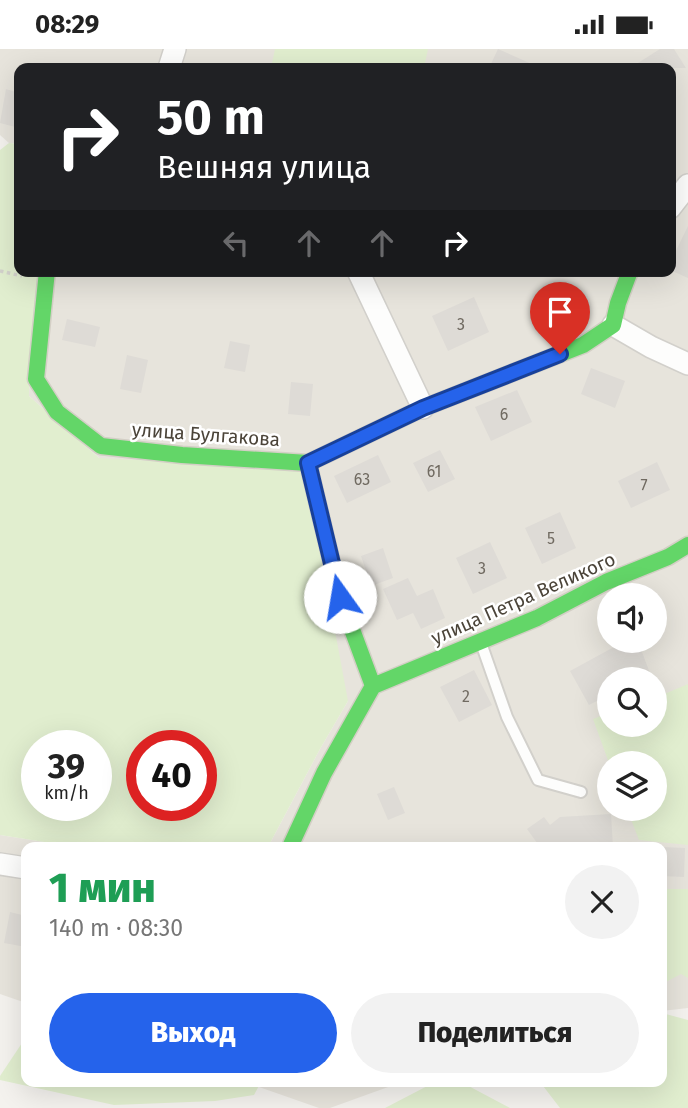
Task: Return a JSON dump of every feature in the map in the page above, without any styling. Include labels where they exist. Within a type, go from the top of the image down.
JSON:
[{"type":"street","points":[[676,200],[688,185]]},
{"type":"street","name":"улица Булгакова","points":[[46,277],[36,379],[57,412],[101,446],[181,455],[308,463]]},
{"type":"street","points":[[361,277],[423,408]]},
{"type":"street","points":[[292,842],[324,773],[373,686],[340,597],[308,463],[423,408],[583,345],[613,325],[628,277]]},
{"type":"street","points":[[613,325],[688,364]]},
{"type":"street","name":"улица Петра Великого","points":[[373,686],[537,618],[606,582],[668,557],[688,545]]},
{"type":"street","points":[[0,864],[21,867]]},
{"type":"lane","points":[[481,641],[507,717],[538,781],[581,792]]},
{"type":"shaded area","points":[[0,49],[688,49],[688,1008],[667,1010],[667,842],[271,842],[348,701],[99,458],[29,396],[30,350],[42,277],[676,277],[676,63],[14,63],[14,144],[9,143],[0,135]]},
{"type":"shaded area","points":[[0,835],[44,842],[21,842],[21,1001],[0,994]]},
{"type":"shaded area","points":[[259,1087],[388,1087],[330,1108],[319,1108]]},
{"type":"green space","points":[[275,49],[428,49],[425,63],[272,63]]},
{"type":"green space","points":[[9,143],[14,144],[14,277],[42,277],[30,350],[29,396],[99,458],[305,469],[348,701],[271,842],[44,842],[0,835],[0,150]]},
{"type":"green space","points":[[688,684],[688,845],[639,840],[632,821],[667,821],[667,751],[605,751],[600,737],[667,737],[667,693]]},
{"type":"green space","points":[[667,889],[688,889],[688,978],[681,974],[667,981]]},
{"type":"green space","points":[[667,1014],[688,1020],[688,1108],[560,1108],[544,1087],[667,1087]]},
{"type":"green space","points":[[21,1044],[21,1085],[0,1080]]},
{"type":"green space","points":[[32,1087],[258,1087],[254,1095],[215,1101],[114,1105]]},
{"type":"green space","points":[[425,1087],[470,1087],[510,1108],[385,1108]]},
{"type":"building","points":[[498,49],[530,63],[491,63]]},
{"type":"building","points":[[660,49],[674,49],[686,68],[676,68],[676,63],[638,63]]},
{"type":"building","points":[[6,89],[14,91],[14,127],[0,123]]},
{"type":"building","points":[[688,226],[688,278],[676,273],[676,251]]},
{"type":"building","points":[[474,297],[489,332],[448,351],[432,316]]},
{"type":"building","points":[[67,319],[100,327],[95,347],[62,340]]},
{"type":"building","points":[[230,341],[250,345],[245,372],[224,368]]},
{"type":"building","points":[[127,355],[148,360],[141,393],[120,389]]},
{"type":"building","points":[[591,368],[625,381],[615,408],[581,394]]},
{"type":"building","points":[[291,382],[313,384],[310,416],[288,414]]},
{"type":"building","points":[[517,390],[532,422],[491,441],[475,407]]},
{"type":"building","points":[[440,450],[455,479],[428,492],[413,463]]},
{"type":"building","points":[[378,455],[391,482],[347,503],[334,476]]},
{"type":"building","points":[[657,462],[670,490],[631,508],[618,481]]},
{"type":"building","points":[[560,512],[576,548],[542,564],[525,528]]},
{"type":"building","points":[[490,542],[507,578],[473,594],[456,558]]},
{"type":"building","points":[[383,548],[393,578],[371,586],[361,556]]},
{"type":"building","points":[[408,578],[417,596],[433,589],[445,618],[421,629],[413,613],[397,620],[383,589]]},
{"type":"building","points":[[603,653],[642,653],[648,667],[597,667],[597,701],[589,705],[570,671]]},
{"type":"building","points":[[474,670],[492,705],[459,722],[440,687]]},
{"type":"building","points":[[394,787],[405,813],[388,820],[377,794]]},
{"type":"building","points":[[597,815],[597,821],[611,821],[613,842],[536,842],[527,829],[544,817],[550,825],[560,817]]},
{"type":"building","points":[[667,847],[685,848],[684,877],[667,876]]},
{"type":"building","points":[[10,912],[21,915],[21,946],[4,943]]},
{"type":"traffic: fast","points":[[46,277],[36,379],[57,412],[101,446],[182,455],[308,463],[340,597],[373,686],[324,773],[292,842]]},
{"type":"traffic: fast","points":[[308,463],[423,408],[583,345],[613,325],[628,277]]},
{"type":"traffic: fast","points":[[373,686],[537,618],[606,582],[668,557],[688,545]]},
{"type":"route","points":[[340,597],[308,463],[423,408],[560,354]]}]
